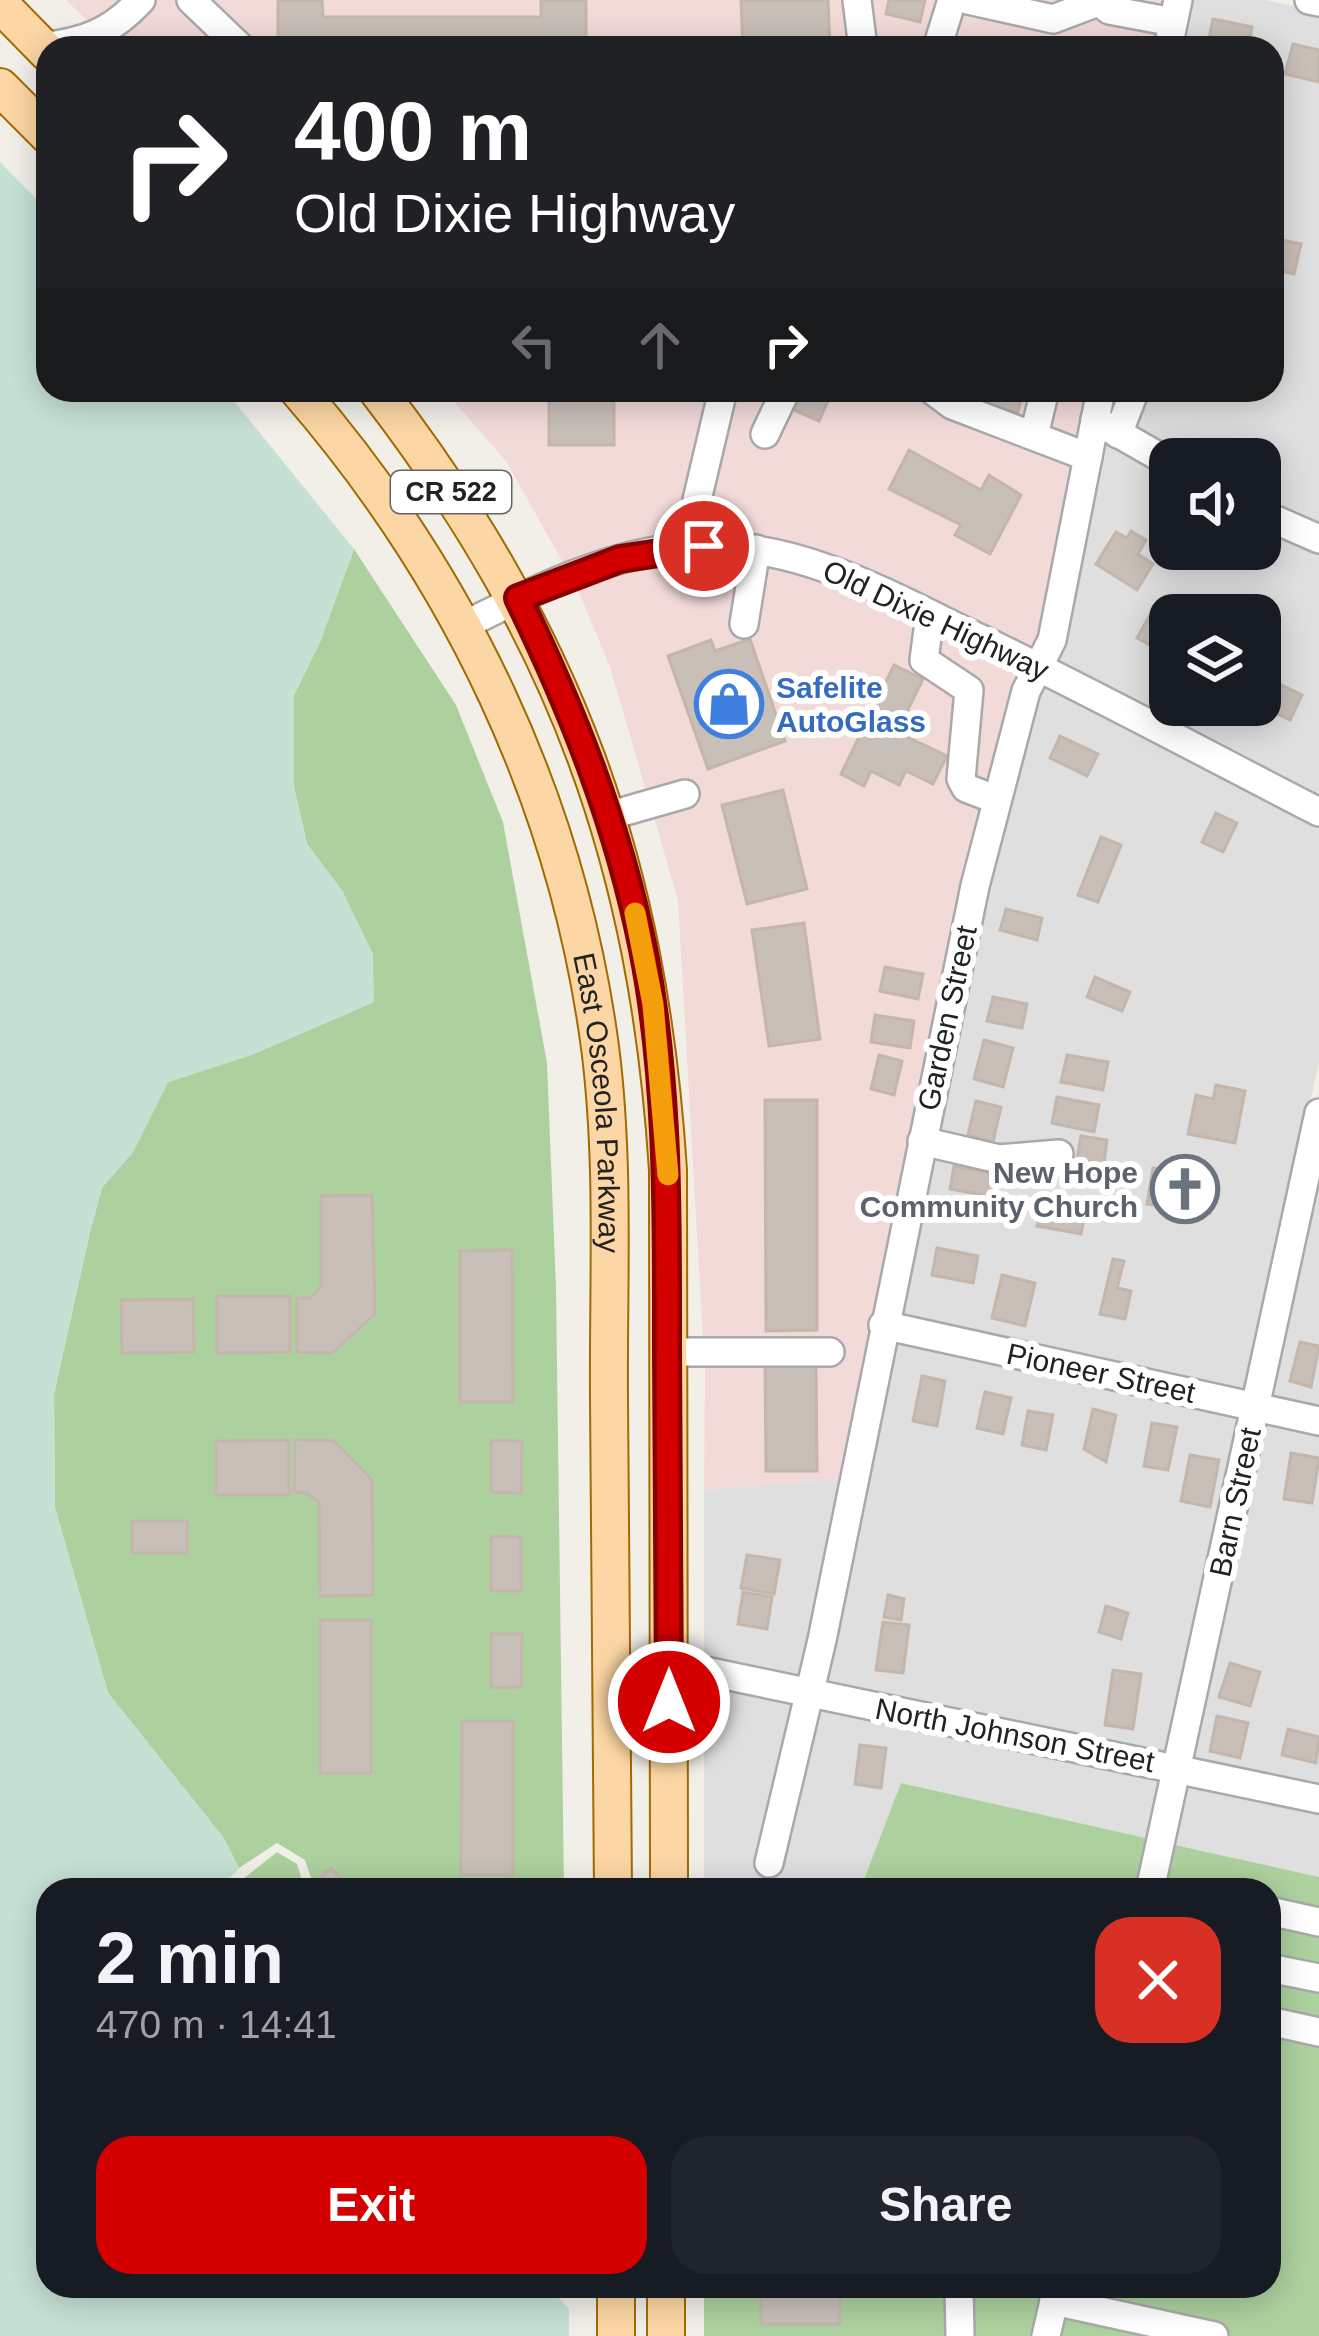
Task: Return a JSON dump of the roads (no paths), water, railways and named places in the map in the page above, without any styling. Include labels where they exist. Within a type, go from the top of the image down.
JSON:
[{"type":"main road","points":[[0,4],[36,41]]},
{"type":"main road","points":[[4,97],[36,125]]},
{"type":"main road","name":"East Osceola Parkway","points":[[308,402],[398,514],[465,625],[511,721],[570,893],[600,1050],[607,1132],[613,1878]]},
{"type":"main road","name":"East Osceola Parkway","points":[[386,402],[428,455],[518,598],[561,688],[608,816],[643,946],[662,1078],[669,1878]]},
{"type":"main road","points":[[616,2298],[616,2336]]},
{"type":"street","points":[[115,36],[142,0]]},
{"type":"street","points":[[190,0],[228,36]]},
{"type":"street","points":[[857,0],[862,36]]},
{"type":"street","points":[[941,36],[952,0]]},
{"type":"street","points":[[968,0],[1053,20],[1098,1],[1109,10],[1173,23]]},
{"type":"street","points":[[1309,0],[1319,2]]},
{"type":"street","points":[[704,546],[700,477],[720,402]]},
{"type":"street","points":[[765,434],[780,402]]},
{"type":"street","points":[[948,402],[1088,457]]},
{"type":"street","points":[[1034,435],[1042,402]]},
{"type":"street","name":"Garden Street","points":[[769,1863],[997,800],[1036,666],[1052,640],[1088,457],[1107,427],[1103,402]]},
{"type":"street","points":[[1126,402],[1107,427],[1149,451]]},
{"type":"street","points":[[1281,523],[1319,539]]},
{"type":"street","name":"Old Dixie Highway","points":[[465,625],[518,598],[620,559],[704,546],[756,549],[844,574],[1036,666],[1319,812]]},
{"type":"street","points":[[744,624],[756,549]]},
{"type":"street","points":[[930,615],[924,660],[969,690],[961,778],[966,788],[997,800]]},
{"type":"street","points":[[608,816],[685,794]]},
{"type":"street","name":"Barn Street","points":[[1153,1878],[1319,1113]]},
{"type":"street","points":[[922,1141],[999,1160],[1059,1154]]},
{"type":"street","name":"Pioneer Street","points":[[883,1325],[1319,1421]]},
{"type":"street","points":[[667,1352],[830,1352]]},
{"type":"street","name":"North Johnson Street","points":[[710,1672],[1319,1799]]},
{"type":"street","points":[[1281,1914],[1319,1922]]},
{"type":"street","points":[[1281,1970],[1319,1978]]},
{"type":"street","points":[[1281,2024],[1319,2032]]},
{"type":"street","points":[[959,2298],[960,2336]]},
{"type":"street","points":[[1046,2336],[1055,2298]]},
{"type":"street","points":[[1068,2298],[1214,2336]]},
{"type":"street","points":[[1120,2315],[1124,2298]]},
{"type":"place","name":"Safelite AutoGlass","points":[[729,704]]},
{"type":"place","name":"New Hope Community Church","points":[[1185,1189]]}]
